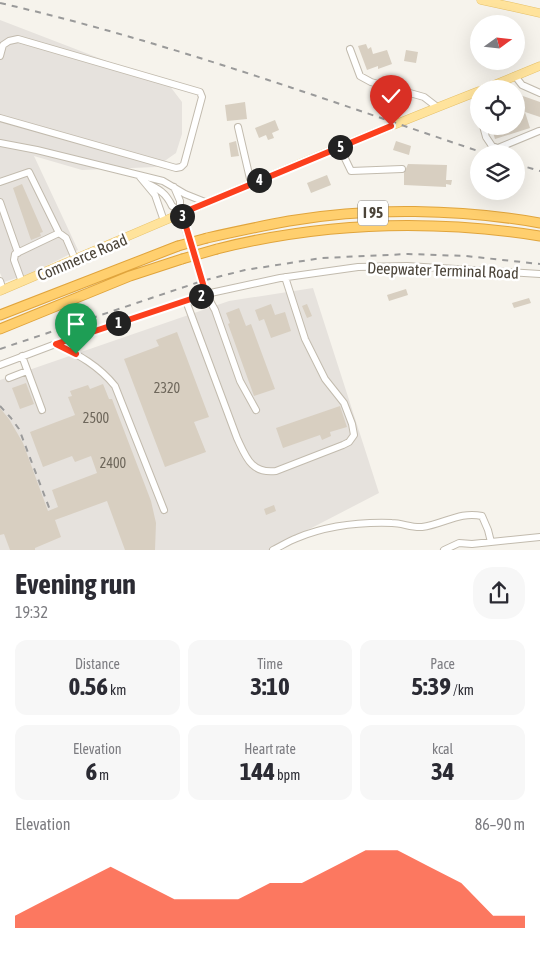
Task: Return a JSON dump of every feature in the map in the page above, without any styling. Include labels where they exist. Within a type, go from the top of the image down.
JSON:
[{"type":"highway","name":"I 95","points":[[0,315],[178,246],[291,220],[352,214],[416,212],[474,214],[540,223]]},
{"type":"highway","name":"I 95","points":[[0,329],[130,276],[182,259],[241,243],[316,230],[380,225],[440,226],[495,229],[540,236]]},
{"type":"main road","points":[[481,0],[498,2],[540,13]]},
{"type":"main road","points":[[506,80],[540,66]]},
{"type":"main road","name":"Commerce Road","points":[[1,287],[470,94]]},
{"type":"street","points":[[0,56],[3,45],[18,39],[200,92],[202,97],[202,103],[184,164],[176,168],[0,118]]},
{"type":"street","points":[[350,49],[360,76],[371,82],[424,97],[437,107]]},
{"type":"street","points":[[518,75],[522,86],[540,94]]},
{"type":"street","points":[[238,127],[251,183]]},
{"type":"street","points":[[485,135],[492,146],[498,148],[539,131]]},
{"type":"street","points":[[0,142],[163,181],[205,202]]},
{"type":"street","points":[[340,148],[351,171],[402,169]]},
{"type":"street","points":[[0,182],[29,172],[59,233],[66,238],[75,257]]},
{"type":"street","points":[[139,176],[162,190],[172,206],[181,212]]},
{"type":"street","points":[[146,182],[155,195],[164,221]]},
{"type":"street","points":[[174,187],[206,294],[215,310],[240,380],[256,410]]},
{"type":"street","points":[[0,202],[18,252]]},
{"type":"street","points":[[21,280],[14,260],[15,254],[59,233]]},
{"type":"street","name":"Deepwater Terminal Road","points":[[0,365],[56,344],[206,294],[285,277],[358,267],[407,266],[540,274]]},
{"type":"street","points":[[532,273],[540,279]]},
{"type":"street","points":[[186,301],[237,438],[246,456],[258,470],[276,471],[344,445],[354,435],[344,403],[325,379],[305,339],[285,277]]},
{"type":"street","points":[[56,344],[86,360],[115,386],[164,510]]},
{"type":"street","points":[[22,356],[42,410]]},
{"type":"street","points":[[9,378],[27,371]]},
{"type":"street","points":[[273,550],[297,538],[348,524],[394,523],[412,527],[423,527],[455,516],[472,514],[482,516],[491,542]]},
{"type":"street","points":[[444,550],[459,543],[540,537]]},
{"type":"shaded area","points":[[0,20],[169,85],[182,102],[182,134],[176,153],[156,167],[82,170],[34,156],[78,250],[32,273],[4,282],[0,273]]},
{"type":"shaded area","points":[[313,288],[379,493],[269,550],[0,550],[0,380],[229,301]]},
{"type":"building","points":[[366,44],[368,49],[371,47],[373,54],[387,50],[392,64],[378,69],[378,66],[367,70],[358,46]]},
{"type":"building","points":[[406,50],[418,52],[416,63],[404,61]]},
{"type":"building","points":[[525,97],[540,102],[540,117],[525,112]]},
{"type":"building","points":[[245,102],[247,119],[227,121],[225,105]]},
{"type":"building","points":[[525,112],[530,128],[525,130]]},
{"type":"building","points":[[275,120],[279,130],[272,133],[274,138],[268,140],[266,135],[259,138],[255,128]]},
{"type":"building","points":[[494,135],[508,135],[495,139]]},
{"type":"building","points":[[236,141],[239,156],[231,157],[229,143]]},
{"type":"building","points":[[396,141],[411,146],[409,155],[393,150]]},
{"type":"building","points":[[408,164],[447,165],[446,180],[452,180],[451,185],[446,184],[446,187],[404,185],[404,173]]},
{"type":"building","points":[[327,175],[331,185],[311,193],[307,183]]},
{"type":"building","points":[[22,184],[43,232],[40,233],[41,236],[31,240],[13,188]]},
{"type":"building","points":[[406,289],[408,295],[389,301],[387,295]]},
{"type":"building","points":[[529,298],[531,303],[514,308],[512,303]]},
{"type":"building","points":[[271,304],[275,315],[285,312],[291,331],[271,338],[264,319],[259,321],[255,310]]},
{"type":"building","points":[[307,304],[312,316],[307,318],[302,306]]},
{"type":"building","points":[[239,308],[246,326],[251,324],[275,389],[254,396],[228,324],[230,323],[226,313]]},
{"type":"building","points":[[177,332],[209,417],[194,422],[206,452],[165,467],[124,359],[159,346],[156,340]]},
{"type":"building","points":[[26,383],[34,404],[20,409],[12,388]]},
{"type":"building","points":[[103,384],[109,399],[112,399],[151,501],[156,523],[155,550],[125,550],[107,501],[55,520],[61,537],[35,548],[35,550],[10,550],[4,534],[0,535],[0,408],[23,443],[48,511],[58,507],[52,490],[97,473],[91,456],[75,462],[72,456],[43,467],[30,432],[75,415],[68,397],[72,396],[70,391],[88,385],[90,389]]},
{"type":"building","points":[[340,406],[347,427],[330,432],[331,436],[322,440],[320,435],[283,448],[276,428]]},
{"type":"building","points":[[274,505],[276,511],[266,515],[264,509]]},
{"type":"railway","points":[[0,3],[62,18],[185,53],[470,148]]},
{"type":"railway","points":[[525,167],[540,171]]},
{"type":"railway","points":[[0,349],[202,281],[245,270],[322,258],[408,254],[466,256],[540,264]]},
{"type":"railway","points":[[0,406],[19,429],[50,510]]},
{"type":"route","points":[[76,354],[56,344],[206,294],[182,213],[391,126]]}]
